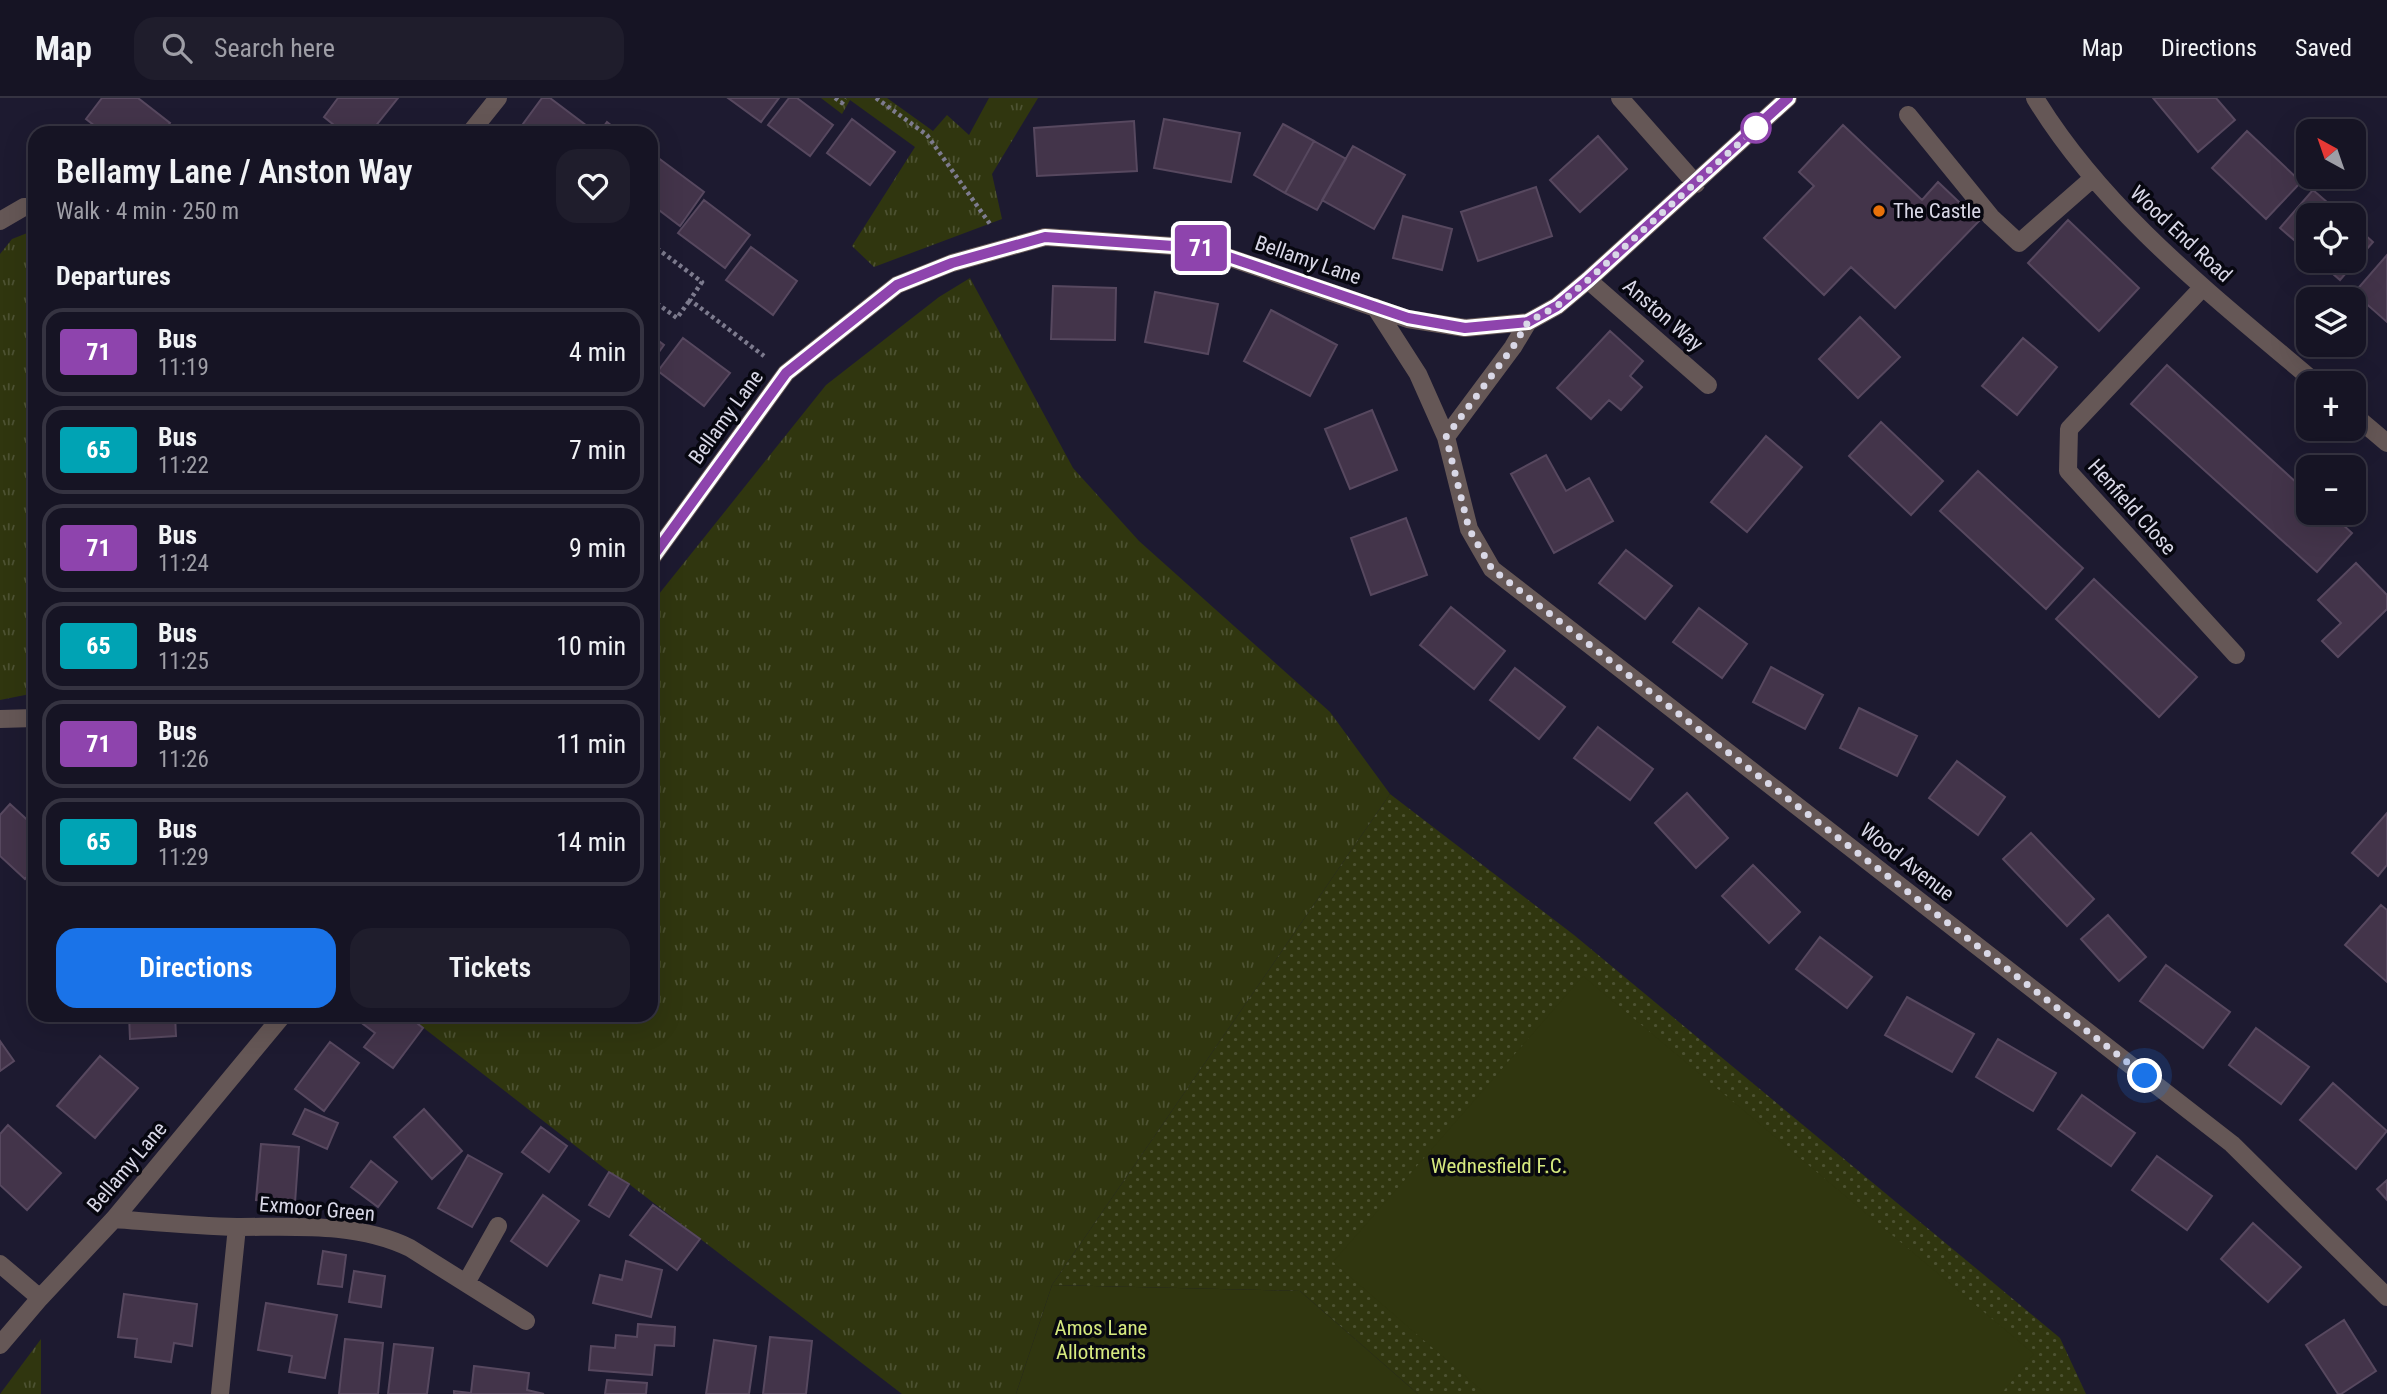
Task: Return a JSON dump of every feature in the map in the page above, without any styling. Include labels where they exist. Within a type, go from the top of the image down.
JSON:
[{"type":"street","points":[[476,126],[498,98]]},
{"type":"street","points":[[1620,98],[1696,184]]},
{"type":"street","name":"Bellamy Lane","points":[[658,549],[786,373],[897,285],[952,263],[1045,237],[1202,248],[1408,318],[1465,328],[1528,322],[1557,306],[1588,280],[1788,98]]},
{"type":"street","name":"Wood End Road","points":[[2035,98],[2104,193],[2203,287],[2302,371]]},
{"type":"street","points":[[1908,114],[1991,217],[2019,243],[2093,178]]},
{"type":"street","points":[[0,221],[28,207]]},
{"type":"street","name":"Anston Way","points":[[1588,280],[1708,385]]},
{"type":"street","name":"Henfield Close","points":[[2203,287],[2069,429],[2068,471],[2236,655]]},
{"type":"street","name":"Wood Avenue","points":[[1375,307],[1418,373],[1446,437],[1469,529],[1492,569],[2232,1144],[2387,1297]]},
{"type":"street","points":[[1446,437],[1513,347],[1528,322]]},
{"type":"street","points":[[2366,425],[2387,443]]},
{"type":"street","points":[[0,719],[28,718]]},
{"type":"street","name":"Bellamy Lane","points":[[0,1345],[114,1219],[277,1022]]},
{"type":"street","name":"Exmoor Green","points":[[114,1219],[360,1231],[391,1239],[526,1321]]},
{"type":"street","points":[[466,1283],[498,1226]]},
{"type":"street","name":"Exmoor Green","points":[[220,1394],[237,1227]]},
{"type":"street","points":[[0,1264],[40,1298]]},
{"type":"path","points":[[835,98],[842,103],[845,98]]},
{"type":"path","points":[[876,98],[927,135],[1006,248]]},
{"type":"path","points":[[658,249],[702,282],[677,318],[658,304]]},
{"type":"path","points":[[690,300],[786,373]]},
{"type":"green space","points":[[821,98],[887,98],[933,131],[947,115],[969,135],[989,98],[1038,98],[992,174],[1002,219],[874,267],[852,246],[915,147],[850,100],[842,114]]},
{"type":"green space","points":[[28,233],[28,694],[0,700],[0,254],[12,239]]},
{"type":"green space","points":[[970,278],[1073,468],[1139,541],[1330,712],[1390,794],[1052,1285],[1016,1394],[902,1394],[416,1022],[658,1022],[658,595],[826,385],[939,297]]},
{"type":"green space","name":"Wednesfield F.C.","points":[[1390,794],[1574,935],[2060,1338],[2086,1394],[1418,1394],[1300,1291],[1052,1285]]},
{"type":"green space","points":[[1583,976],[2034,1354],[2001,1394],[1486,1394],[1333,1262]]},
{"type":"green space","name":"Amos Lane Allotments","points":[[1052,1285],[1300,1291],[1418,1394],[1016,1394]]},
{"type":"green space","points":[[41,1339],[41,1394],[0,1394]]},
{"type":"building","points":[[102,98],[138,98],[170,123],[168,126],[95,126],[86,119]]},
{"type":"building","points":[[338,98],[398,98],[376,126],[335,126],[324,117]]},
{"type":"building","points":[[542,98],[550,98],[587,126],[521,126]]},
{"type":"building","points":[[728,98],[779,98],[761,122]]},
{"type":"building","points":[[789,98],[797,98],[833,125],[810,156],[768,125]]},
{"type":"building","points":[[2153,98],[2216,98],[2235,120],[2198,152]]},
{"type":"building","points":[[852,119],[895,152],[870,185],[827,153]]},
{"type":"building","points":[[1164,119],[1240,133],[1231,182],[1154,168]]},
{"type":"building","points":[[1134,121],[1137,171],[1037,176],[1034,128]]},
{"type":"building","points":[[1283,124],[1314,141],[1285,193],[1254,175]]},
{"type":"building","name":"The Castle","points":[[1843,125],[1922,200],[1938,182],[1979,221],[1895,308],[1851,267],[1824,295],[1764,238],[1814,186],[1799,172]]},
{"type":"building","points":[[2247,131],[2296,177],[2296,187],[2266,219],[2212,168]]},
{"type":"building","points":[[1598,136],[1627,169],[1580,212],[1550,180]]},
{"type":"building","points":[[1314,141],[1346,159],[1317,210],[1285,193]]},
{"type":"building","points":[[1353,146],[1405,175],[1374,229],[1322,200]]},
{"type":"building","points":[[658,158],[704,192],[680,226],[658,209]]},
{"type":"building","points":[[1536,187],[1552,236],[1478,261],[1461,212]]},
{"type":"building","points":[[2313,190],[2328,203],[2302,203]]},
{"type":"building","points":[[704,200],[750,235],[725,268],[678,233]]},
{"type":"building","points":[[2296,210],[2296,242],[2280,228]]},
{"type":"building","points":[[1403,216],[1452,229],[1442,270],[1393,258]]},
{"type":"building","points":[[2068,220],[2139,288],[2099,331],[2028,263]]},
{"type":"building","points":[[2366,236],[2373,242],[2366,250]]},
{"type":"building","points":[[751,247],[797,281],[773,315],[726,280]]},
{"type":"building","points":[[2387,255],[2387,322],[2366,304],[2366,287],[2359,287]]},
{"type":"building","points":[[2332,273],[2346,273],[2340,280]]},
{"type":"building","points":[[1053,286],[1116,288],[1115,340],[1051,339]]},
{"type":"building","points":[[1155,292],[1218,304],[1208,354],[1145,342]]},
{"type":"building","points":[[1271,310],[1337,345],[1310,396],[1244,361]]},
{"type":"building","points":[[1860,317],[1900,357],[1858,398],[1819,359]]},
{"type":"building","points":[[1610,331],[1643,361],[1630,376],[1642,387],[1621,410],[1609,400],[1591,419],[1557,388]]},
{"type":"building","points":[[683,338],[730,373],[704,406],[658,371]]},
{"type":"building","points":[[2023,338],[2057,367],[2017,415],[1982,386]]},
{"type":"building","points":[[658,340],[664,345],[658,353]]},
{"type":"building","points":[[2167,365],[2296,482],[2296,525],[2343,525],[2352,533],[2317,572],[2131,404]]},
{"type":"building","points":[[1372,410],[1397,470],[1350,489],[1325,429]]},
{"type":"building","points":[[1881,422],[1943,481],[1911,515],[1849,456]]},
{"type":"building","points":[[1766,436],[1802,467],[1747,532],[1711,502]]},
{"type":"building","points":[[1546,455],[1566,491],[1589,478],[1613,521],[1554,553],[1511,474]]},
{"type":"building","points":[[1978,471],[2083,568],[2046,609],[1940,511]]},
{"type":"building","points":[[1406,518],[1427,575],[1371,595],[1351,538]]},
{"type":"building","points":[[1626,550],[1672,586],[1645,619],[1599,583]]},
{"type":"building","points":[[2356,563],[2387,595],[2387,609],[2338,657],[2322,641],[2341,623],[2318,600]]},
{"type":"building","points":[[2094,579],[2197,677],[2159,717],[2056,619]]},
{"type":"building","points":[[1451,607],[1505,651],[1474,689],[1420,645]]},
{"type":"building","points":[[1699,608],[1747,644],[1722,678],[1673,642]]},
{"type":"building","points":[[1771,667],[1823,695],[1805,729],[1753,702]]},
{"type":"building","points":[[1515,668],[1565,707],[1539,739],[1490,700]]},
{"type":"building","points":[[1859,708],[1917,736],[1897,776],[1840,748]]},
{"type":"building","points":[[1598,727],[1653,769],[1630,800],[1574,758]]},
{"type":"building","points":[[1957,761],[2005,797],[1978,835],[1929,798]]},
{"type":"building","points":[[1687,793],[1728,838],[1696,868],[1655,823]]},
{"type":"building","points":[[10,804],[28,821],[28,876],[25,879],[0,856],[0,815]]},
{"type":"building","points":[[2387,813],[2387,865],[2378,876],[2352,853]]},
{"type":"building","points":[[2031,833],[2094,899],[2067,926],[2003,859]]},
{"type":"building","points":[[1753,865],[1800,912],[1769,943],[1722,896]]},
{"type":"building","points":[[2381,905],[2387,910],[2387,982],[2345,945]]},
{"type":"building","points":[[2108,915],[2146,957],[2119,981],[2081,939]]},
{"type":"building","points":[[1820,937],[1872,977],[1847,1008],[1796,969]]},
{"type":"building","points":[[2166,965],[2230,1012],[2203,1048],[2140,1001]]},
{"type":"building","points":[[1907,997],[1974,1034],[1952,1072],[1885,1035]]},
{"type":"building","points":[[129,1022],[175,1022],[176,1036],[130,1039]]},
{"type":"building","points":[[360,1022],[416,1022],[423,1028],[393,1068],[364,1047],[375,1033]]},
{"type":"building","points":[[2256,1028],[2309,1067],[2281,1104],[2229,1065]]},
{"type":"building","points":[[1998,1039],[2056,1073],[2033,1111],[1976,1077]]},
{"type":"building","points":[[0,1041],[14,1061],[0,1071]]},
{"type":"building","points":[[330,1042],[359,1063],[324,1111],[295,1089]]},
{"type":"building","points":[[100,1056],[138,1088],[95,1138],[57,1106]]},
{"type":"building","points":[[2333,1083],[2387,1131],[2356,1169],[2300,1120]]},
{"type":"building","points":[[2082,1095],[2135,1133],[2111,1166],[2058,1129]]},
{"type":"building","points":[[305,1109],[338,1123],[327,1149],[293,1134]]},
{"type":"building","points":[[424,1109],[462,1151],[432,1179],[394,1137]]},
{"type":"building","points":[[8,1125],[61,1173],[27,1210],[0,1185],[0,1134]]},
{"type":"building","points":[[541,1127],[567,1146],[549,1172],[522,1152]]},
{"type":"building","points":[[261,1144],[299,1147],[295,1203],[256,1200]]},
{"type":"building","points":[[468,1155],[502,1174],[472,1227],[438,1208]]},
{"type":"building","points":[[2157,1156],[2212,1196],[2187,1230],[2132,1190]]},
{"type":"building","points":[[371,1161],[397,1182],[378,1207],[351,1187]]},
{"type":"building","points":[[609,1172],[629,1184],[609,1217],[589,1205]]},
{"type":"building","points":[[2387,1180],[2387,1200],[2377,1189]]},
{"type":"building","points":[[543,1195],[579,1221],[547,1266],[511,1241]]},
{"type":"building","points":[[653,1205],[700,1239],[677,1270],[630,1235]]},
{"type":"building","points":[[2253,1223],[2301,1267],[2268,1302],[2221,1259]]},
{"type":"building","points":[[323,1251],[346,1255],[342,1287],[318,1284]]},
{"type":"building","points":[[626,1261],[662,1270],[651,1317],[593,1303],[600,1275],[622,1280]]},
{"type":"building","points":[[354,1271],[385,1276],[381,1307],[349,1302]]},
{"type":"building","points":[[124,1294],[197,1304],[192,1346],[174,1343],[171,1362],[135,1357],[137,1339],[118,1337]]},
{"type":"building","points":[[266,1303],[337,1315],[325,1378],[289,1372],[292,1356],[258,1350]]},
{"type":"building","points":[[2344,1320],[2376,1371],[2338,1394],[2306,1345]]},
{"type":"building","points":[[638,1324],[675,1327],[674,1346],[655,1345],[652,1375],[589,1370],[591,1346],[615,1348],[616,1335],[637,1337]]},
{"type":"building","points":[[770,1337],[812,1341],[806,1394],[763,1394]]},
{"type":"building","points":[[345,1339],[383,1343],[378,1394],[339,1394]]},
{"type":"building","points":[[714,1340],[756,1346],[749,1394],[706,1394]]},
{"type":"building","points":[[394,1344],[433,1348],[427,1394],[388,1394]]},
{"type":"building","points":[[474,1366],[529,1373],[527,1390],[544,1394],[454,1394],[454,1391],[471,1393]]},
{"type":"building","points":[[607,1380],[647,1383],[646,1394],[605,1394]]},
{"type":"bus line","name":"71","points":[[658,549],[786,373],[897,285],[952,263],[1045,237],[1202,248],[1408,318],[1465,328],[1528,322],[1557,306],[1588,280],[1788,98]]},
{"type":"place","name":"The Castle","points":[[1879,211]]},
{"type":"route","points":[[1756,128],[1588,280],[1557,306],[1528,322],[1513,347],[1446,437],[1469,529],[1492,569],[2145,1076]]}]
